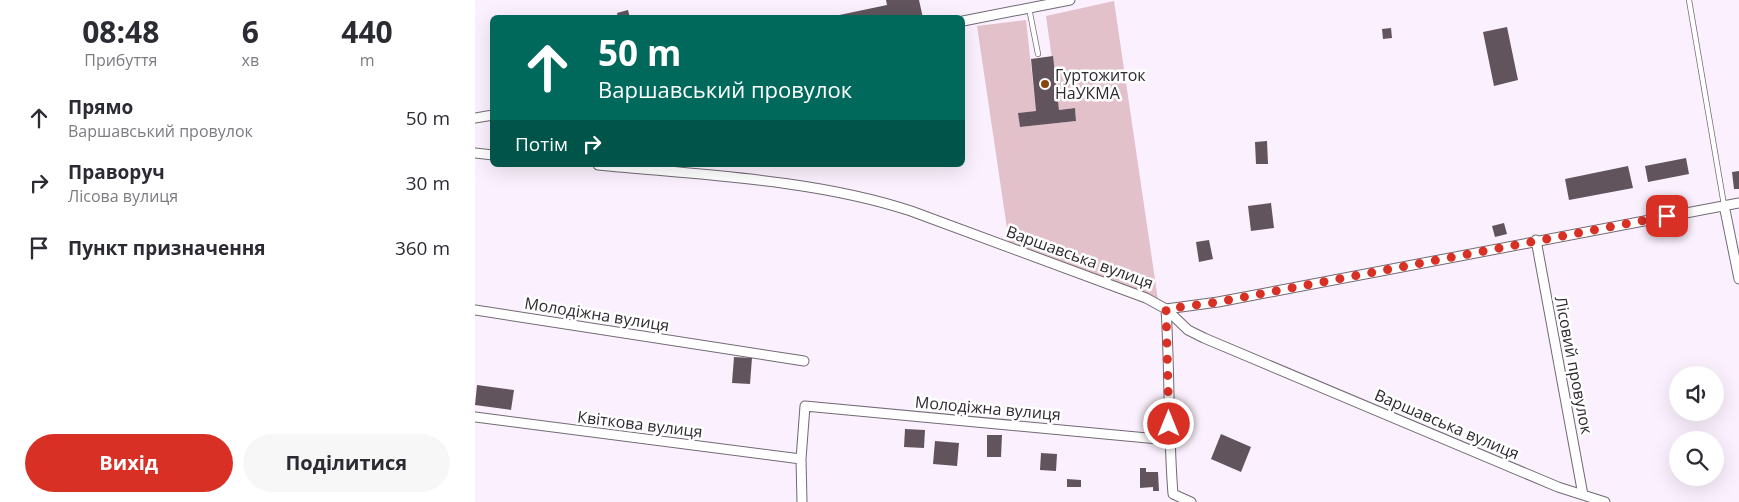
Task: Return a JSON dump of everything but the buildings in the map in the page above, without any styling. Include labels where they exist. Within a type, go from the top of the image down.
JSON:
[{"type":"street","points":[[965,21],[1070,0]]},
{"type":"street","points":[[475,118],[490,116]]},
{"type":"street","points":[[475,153],[490,155]]},
{"type":"street","name":"Варшавська вулиця","points":[[620,167],[729,177],[874,200],[919,214],[1153,301],[1166,309],[1182,325],[1204,338],[1549,483],[1605,502]]},
{"type":"street","points":[[1191,502],[1173,498],[1169,440],[1169,358],[1166,309],[1218,302],[1536,240],[1739,203]]},
{"type":"street","points":[[1724,205],[1739,279]]},
{"type":"street","name":"Лісовий провулок","points":[[1536,240],[1583,495]]},
{"type":"street","name":"Молодіжна вулиця","points":[[475,310],[804,361]]},
{"type":"street","name":"Молодіжна вулиця","points":[[801,459],[805,406],[1169,440]]},
{"type":"street","name":"Квіткова вулиця","points":[[475,417],[801,459]]},
{"type":"street","points":[[801,459],[802,502]]},
{"type":"lane","points":[[1689,0],[1724,205]]},
{"type":"lane","points":[[1029,8],[1038,54]]},
{"type":"shaded area","points":[[1114,1],[1158,300],[1009,242],[977,26],[1026,20],[1036,111],[1019,113],[1020,127],[1076,121],[1075,108],[1059,110],[1046,16]]},
{"type":"place","name":"Гуртожиток НаУКМА","points":[[1045,84]]},
{"type":"route","points":[[1169,424],[1169,358],[1166,309],[1218,302],[1667,216]]}]
